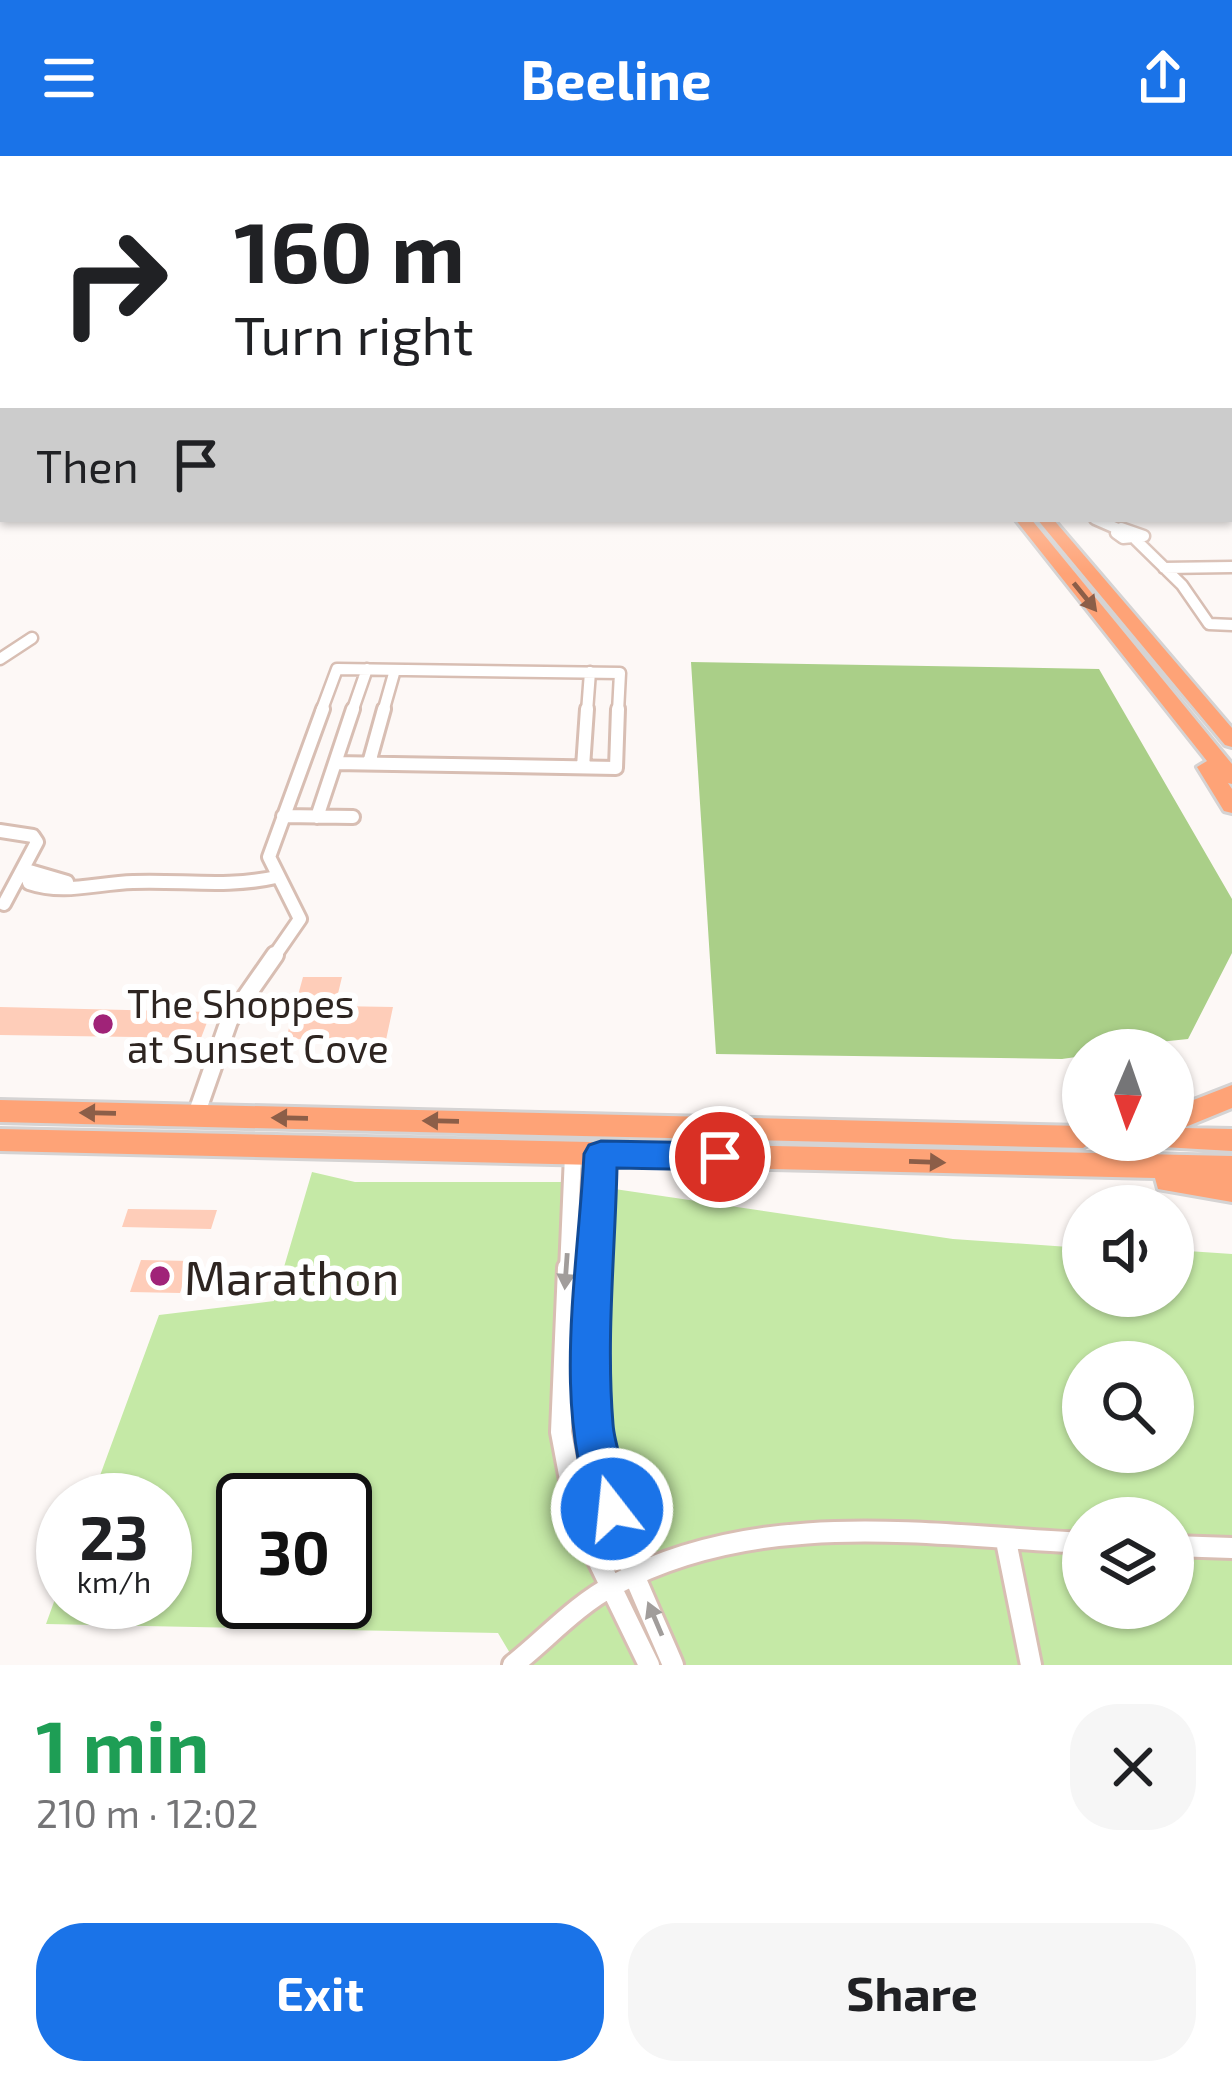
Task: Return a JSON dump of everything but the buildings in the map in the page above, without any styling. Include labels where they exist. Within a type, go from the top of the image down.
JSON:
[{"type":"highway","points":[[1026,522],[1155,665],[1232,741]]},
{"type":"highway","points":[[1047,522],[1155,665],[1232,778]]},
{"type":"highway","points":[[1155,665],[1232,731]]},
{"type":"highway","points":[[1155,665],[1232,806]]},
{"type":"highway","points":[[1194,1111],[1232,1096]]},
{"type":"highway","points":[[0,1111],[196,1115],[590,1145],[1062,1145]]},
{"type":"highway","points":[[117,1142],[196,1115]]},
{"type":"highway","points":[[590,1145],[588,1141],[668,1138],[684,1128],[1002,1136],[1062,1143]]},
{"type":"highway","points":[[1194,1139],[1232,1140]]},
{"type":"highway","points":[[0,1140],[488,1153],[590,1145]]},
{"type":"highway","points":[[1133,1161],[1232,1190]]},
{"type":"highway","points":[[1185,1161],[1232,1168]]},
{"type":"street","points":[[1101,522],[1118,530],[1119,536],[1136,540],[1209,624],[1232,625]]},
{"type":"street","points":[[1164,568],[1232,567]]},
{"type":"street","points":[[0,650],[27,635],[0,659]]},
{"type":"street","points":[[196,1115],[229,1021],[300,919],[294,898],[276,877],[269,856],[337,669],[620,673],[616,768],[335,763]]},
{"type":"street","points":[[317,817],[367,670]]},
{"type":"street","points":[[369,763],[395,670]]},
{"type":"street","points":[[583,767],[590,673]]},
{"type":"street","points":[[283,816],[353,818]]},
{"type":"street","points":[[0,831],[35,839],[37,850],[4,904]]},
{"type":"street","points":[[26,870],[29,883],[62,890],[114,883],[244,884],[276,877]]},
{"type":"street","points":[[590,1145],[560,1371],[567,1474],[578,1517],[649,1665]]},
{"type":"street","points":[[590,1145],[595,1450],[635,1574],[673,1665]]},
{"type":"street","points":[[560,1371],[591,1372]]},
{"type":"street","points":[[513,1665],[609,1587],[733,1538],[818,1529],[1062,1542]]},
{"type":"street","points":[[1006,1540],[1030,1665]]},
{"type":"street","points":[[1194,1547],[1232,1548]]},
{"type":"green space","points":[[691,662],[1099,669],[1232,899],[1232,953],[1193,1029],[1062,1029],[1062,1059],[716,1054]]},
{"type":"green space","points":[[312,1172],[355,1182],[567,1182],[953,1239],[1062,1247],[1062,1317],[1194,1317],[1194,1251],[1232,1254],[1232,1665],[517,1665],[498,1633],[297,1629],[372,1629],[372,1473],[216,1473],[216,1627],[192,1627],[192,1473],[101,1473],[159,1315],[274,1301]]},
{"type":"place","name":"The Shoppes at Sunset Cove","points":[[103,1024]]},
{"type":"place","name":"Marathon","points":[[160,1276]]},
{"type":"route","points":[[612,1509],[595,1450],[591,1401],[601,1154],[720,1157]]}]
